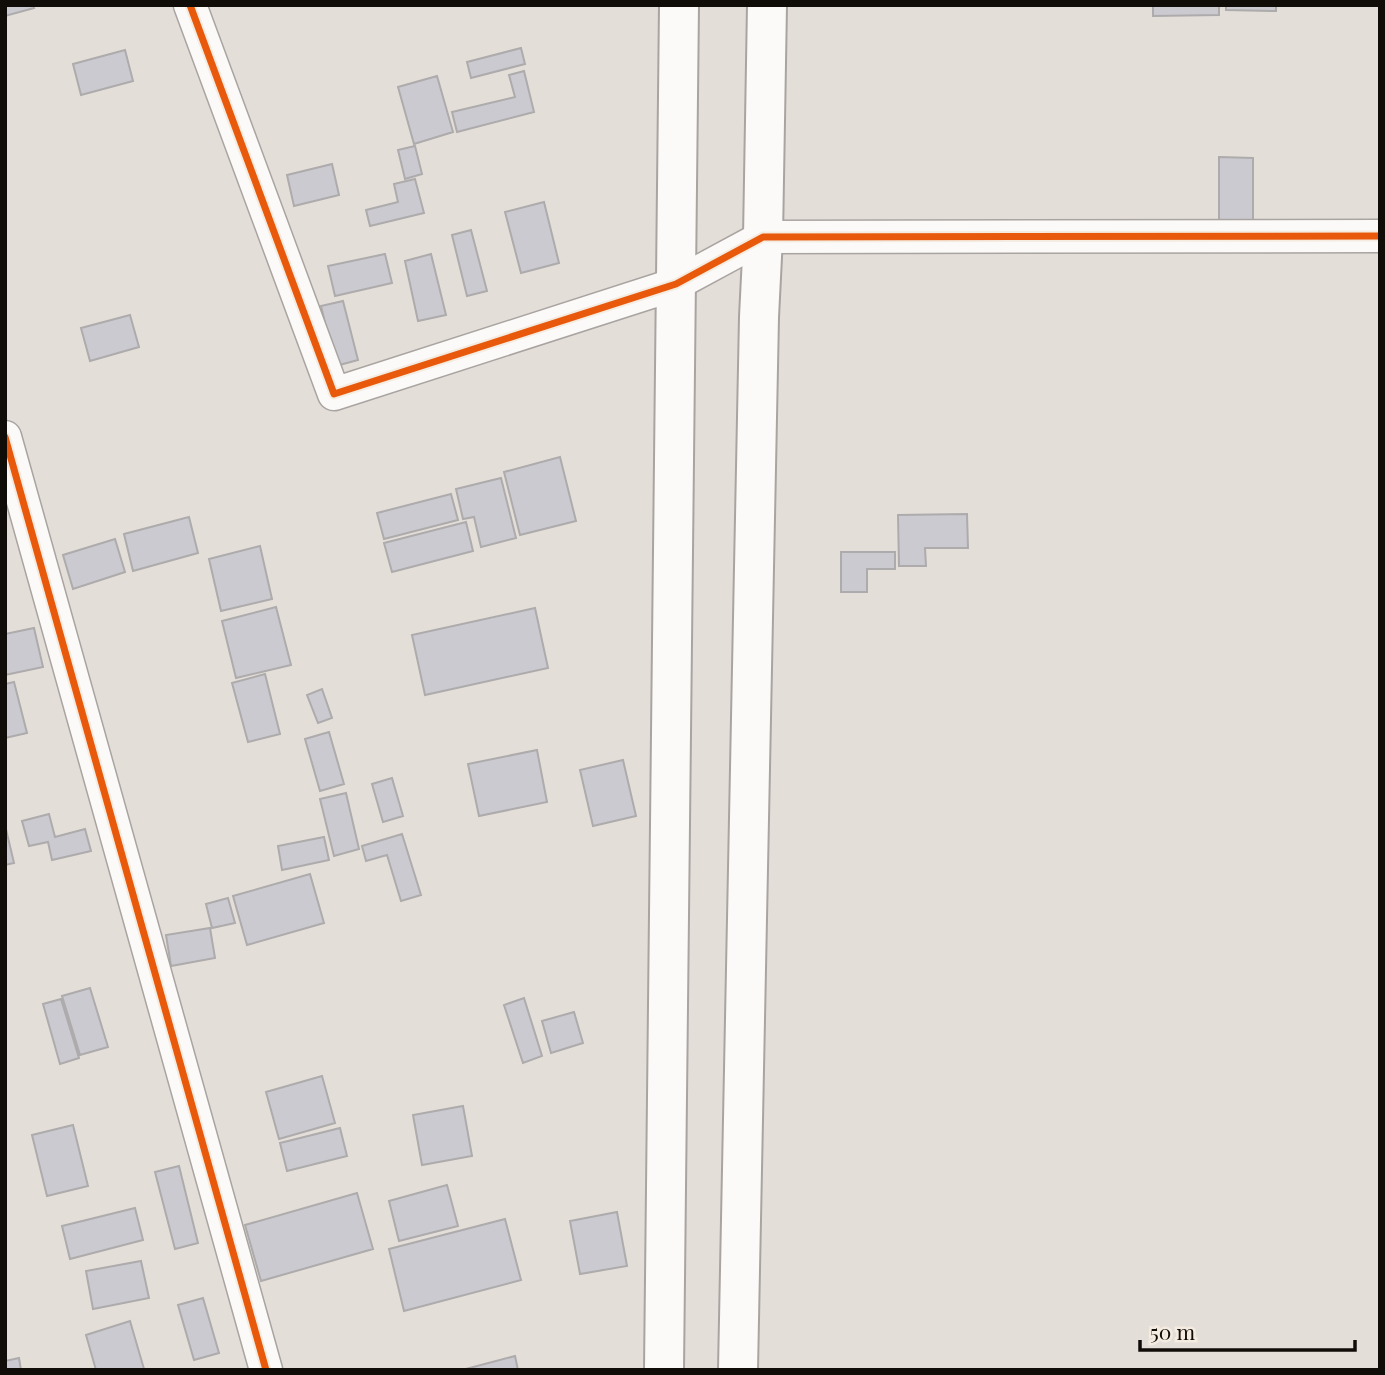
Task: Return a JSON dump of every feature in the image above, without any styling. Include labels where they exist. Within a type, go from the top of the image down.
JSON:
[{"type":"main road","points":[[664,1370],[679,5]]},
{"type":"main road","points":[[738,1370],[767,5]]},
{"type":"street","points":[[190,5],[334,394],[676,284],[763,237],[1380,236]]},
{"type":"street","points":[[5,437],[265,1370]]},
{"type":"building","points":[[5,5],[33,5],[34,8],[5,16]]},
{"type":"building","points":[[1153,5],[1219,5],[1219,15],[1153,16]]},
{"type":"building","points":[[1226,5],[1276,5],[1276,11],[1226,10]]},
{"type":"building","points":[[521,48],[525,64],[471,78],[467,62]]},
{"type":"building","points":[[125,50],[133,81],[81,95],[73,64]]},
{"type":"building","points":[[524,71],[534,112],[457,132],[452,112],[515,97],[509,75]]},
{"type":"building","points":[[437,76],[453,132],[414,144],[398,87]]},
{"type":"building","points":[[415,146],[422,174],[405,179],[398,150]]},
{"type":"building","points":[[1219,157],[1253,158],[1253,222],[1219,221]]},
{"type":"building","points":[[332,164],[339,195],[294,206],[287,175]]},
{"type":"building","points":[[415,179],[424,213],[370,226],[366,210],[398,202],[394,184]]},
{"type":"building","points":[[544,202],[559,263],[521,273],[505,212]]},
{"type":"building","points":[[471,230],[487,291],[467,296],[452,235]]},
{"type":"building","points":[[385,254],[392,283],[335,296],[328,266]]},
{"type":"building","points":[[431,254],[446,315],[418,321],[405,261]]},
{"type":"building","points":[[343,301],[358,360],[328,368],[332,352],[321,306]]},
{"type":"building","points":[[130,315],[139,347],[90,361],[81,328]]},
{"type":"building","points":[[560,457],[576,521],[520,535],[504,472]]},
{"type":"building","points":[[501,478],[516,538],[481,547],[474,517],[463,519],[456,489]]},
{"type":"building","points":[[451,494],[458,520],[384,539],[377,513]]},
{"type":"building","points":[[967,514],[968,548],[925,548],[926,566],[899,566],[898,515]]},
{"type":"building","points":[[189,517],[198,553],[133,571],[124,534]]},
{"type":"building","points":[[466,522],[473,551],[392,572],[384,543]]},
{"type":"building","points":[[115,539],[125,572],[73,589],[63,555]]},
{"type":"building","points":[[260,546],[272,599],[221,611],[209,559]]},
{"type":"building","points":[[841,552],[895,552],[895,569],[867,569],[867,592],[841,592]]},
{"type":"building","points":[[276,607],[291,665],[236,678],[222,621]]},
{"type":"building","points":[[535,608],[548,668],[425,695],[412,635]]},
{"type":"building","points":[[34,628],[43,667],[5,675],[5,634]]},
{"type":"building","points":[[265,674],[280,734],[248,742],[232,683]]},
{"type":"building","points":[[14,682],[27,733],[5,738],[5,684]]},
{"type":"building","points":[[322,689],[332,718],[318,723],[307,695]]},
{"type":"building","points":[[329,732],[344,784],[320,791],[305,739]]},
{"type":"building","points":[[537,750],[547,802],[479,816],[468,764]]},
{"type":"building","points":[[623,760],[636,816],[593,826],[580,770]]},
{"type":"building","points":[[392,778],[403,816],[383,822],[372,784]]},
{"type":"building","points":[[346,793],[359,849],[334,856],[320,799]]},
{"type":"building","points":[[49,814],[55,837],[85,829],[91,851],[52,860],[48,842],[29,846],[22,821]]},
{"type":"building","points":[[5,825],[14,863],[5,865]]},
{"type":"building","points":[[402,834],[421,895],[401,901],[387,855],[366,861],[362,846]]},
{"type":"building","points":[[324,837],[329,860],[282,870],[278,846]]},
{"type":"building","points":[[310,874],[324,923],[247,945],[233,896]]},
{"type":"building","points":[[228,898],[235,923],[212,928],[206,904]]},
{"type":"building","points":[[210,928],[215,958],[171,966],[166,935]]},
{"type":"building","points":[[90,988],[108,1047],[80,1055],[62,996]]},
{"type":"building","points":[[524,998],[542,1056],[523,1063],[504,1005]]},
{"type":"building","points":[[61,999],[79,1058],[60,1064],[43,1004]]},
{"type":"building","points":[[574,1012],[583,1043],[551,1053],[542,1021]]},
{"type":"building","points":[[322,1076],[335,1123],[279,1139],[266,1092]]},
{"type":"building","points":[[463,1106],[472,1156],[422,1165],[413,1115]]},
{"type":"building","points":[[73,1125],[88,1186],[47,1196],[32,1135]]},
{"type":"building","points":[[340,1128],[347,1156],[287,1171],[280,1143]]},
{"type":"building","points":[[179,1166],[198,1243],[175,1249],[155,1172]]},
{"type":"building","points":[[447,1185],[458,1226],[399,1241],[389,1201]]},
{"type":"building","points":[[357,1193],[373,1249],[261,1281],[245,1225]]},
{"type":"building","points":[[135,1208],[143,1240],[70,1259],[62,1226]]},
{"type":"building","points":[[617,1212],[627,1266],[580,1274],[570,1221]]},
{"type":"building","points":[[505,1219],[521,1280],[404,1311],[389,1249]]},
{"type":"building","points":[[141,1261],[149,1298],[93,1309],[86,1271]]},
{"type":"building","points":[[203,1298],[219,1353],[194,1360],[178,1305]]},
{"type":"building","points":[[130,1321],[144,1369],[96,1370],[86,1335]]},
{"type":"building","points":[[515,1356],[518,1370],[462,1370]]},
{"type":"building","points":[[19,1358],[21,1370],[5,1370],[5,1361]]},
{"type":"cycle path","points":[[190,5],[334,394],[676,284],[763,237],[1380,236]]},
{"type":"cycle path","points":[[5,437],[266,1370]]}]
